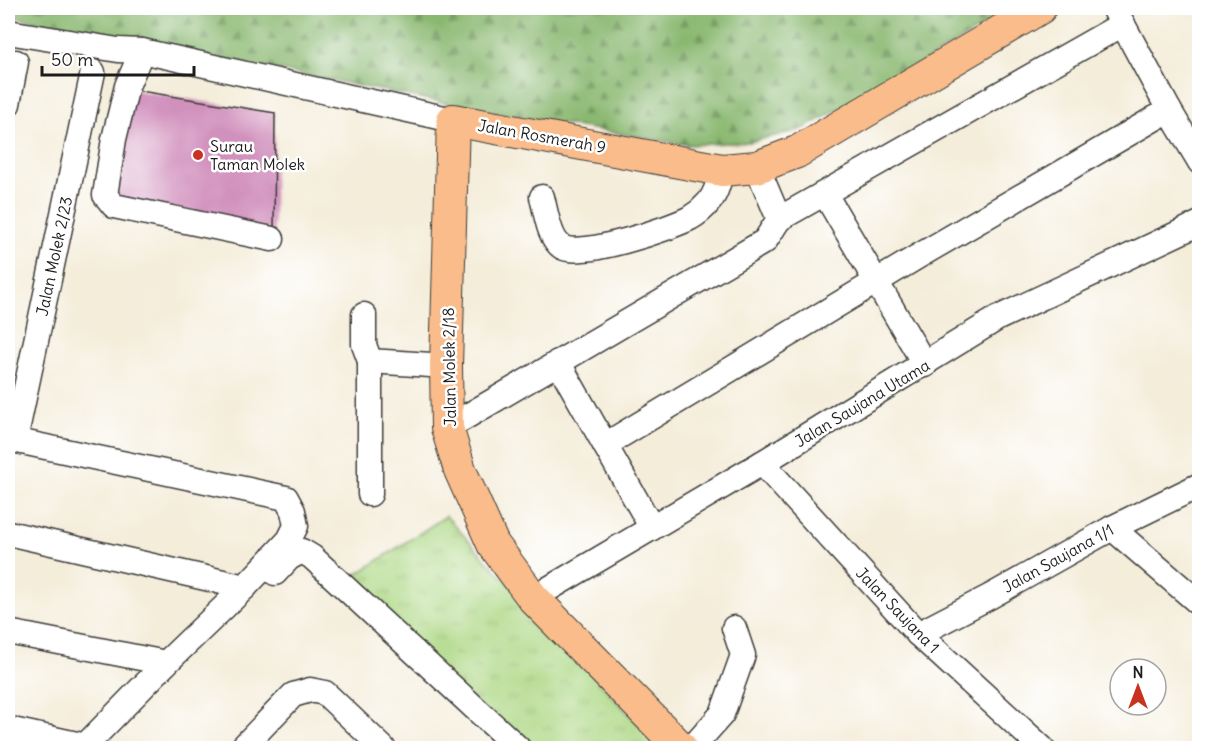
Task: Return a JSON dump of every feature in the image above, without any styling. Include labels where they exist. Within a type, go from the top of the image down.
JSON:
[{"type":"main road","name":"Jalan Rosmerah 9","points":[[453,120],[722,170],[757,167],[797,152],[1040,8]]},
{"type":"main road","name":"Jalan Molek 2/18","points":[[453,120],[446,366],[447,428],[460,470],[493,544],[532,598],[681,748]]},
{"type":"street","points":[[447,428],[765,241],[779,219],[825,195],[1118,16],[1168,110],[1200,162]]},
{"type":"street","name":"Jalan Rosmerah 9","points":[[8,32],[118,50],[142,51],[453,120]]},
{"type":"street","points":[[142,51],[124,97],[114,139],[105,195],[114,206],[272,239]]},
{"type":"street","points":[[8,104],[16,62]]},
{"type":"street","name":"Jalan Molek 2/23","points":[[11,440],[93,72]]},
{"type":"street","points":[[605,445],[1168,110]]},
{"type":"street","points":[[757,167],[779,219]]},
{"type":"street","points":[[542,197],[555,240],[561,247],[572,250],[590,249],[663,230],[693,217],[710,201],[722,170]]},
{"type":"street","points":[[825,195],[925,365]]},
{"type":"street","name":"Jalan Saujana Utama","points":[[532,598],[762,463],[925,365],[998,318],[1200,223]]},
{"type":"street","points":[[364,315],[364,345],[370,361],[370,494]]},
{"type":"street","points":[[370,361],[446,366]]},
{"type":"street","points":[[558,362],[652,528]]},
{"type":"street","points":[[11,440],[286,498],[293,511],[296,526],[289,540],[166,663],[91,748]]},
{"type":"street","name":"Jalan Saujana 1","points":[[762,463],[918,634],[1042,748]]},
{"type":"street","name":"Jalan Saujana 1/1","points":[[918,634],[1112,528],[1200,485]]},
{"type":"street","points":[[1112,528],[1200,604]]},
{"type":"street","points":[[8,533],[244,587]]},
{"type":"street","points":[[91,748],[289,558],[302,551],[312,557],[518,748]]},
{"type":"street","points":[[692,748],[722,714],[734,683],[743,655],[735,628]]},
{"type":"street","points":[[8,632],[166,663]]},
{"type":"street","points":[[248,746],[293,695],[310,690],[325,693],[383,748]]},
{"type":"street","points":[[8,729],[91,748]]},
{"type":"green space","points":[[8,8],[1014,8],[922,63],[801,130],[749,142],[688,145],[485,111],[8,16]]},
{"type":"green space","points":[[446,516],[660,748],[525,748],[345,582]]},
{"type":"building","name":"Surau Taman Molek","points":[[134,90],[275,113],[274,232],[112,197]]},
{"type":"place","name":"Surau Taman Molek","points":[[198,155]]}]
